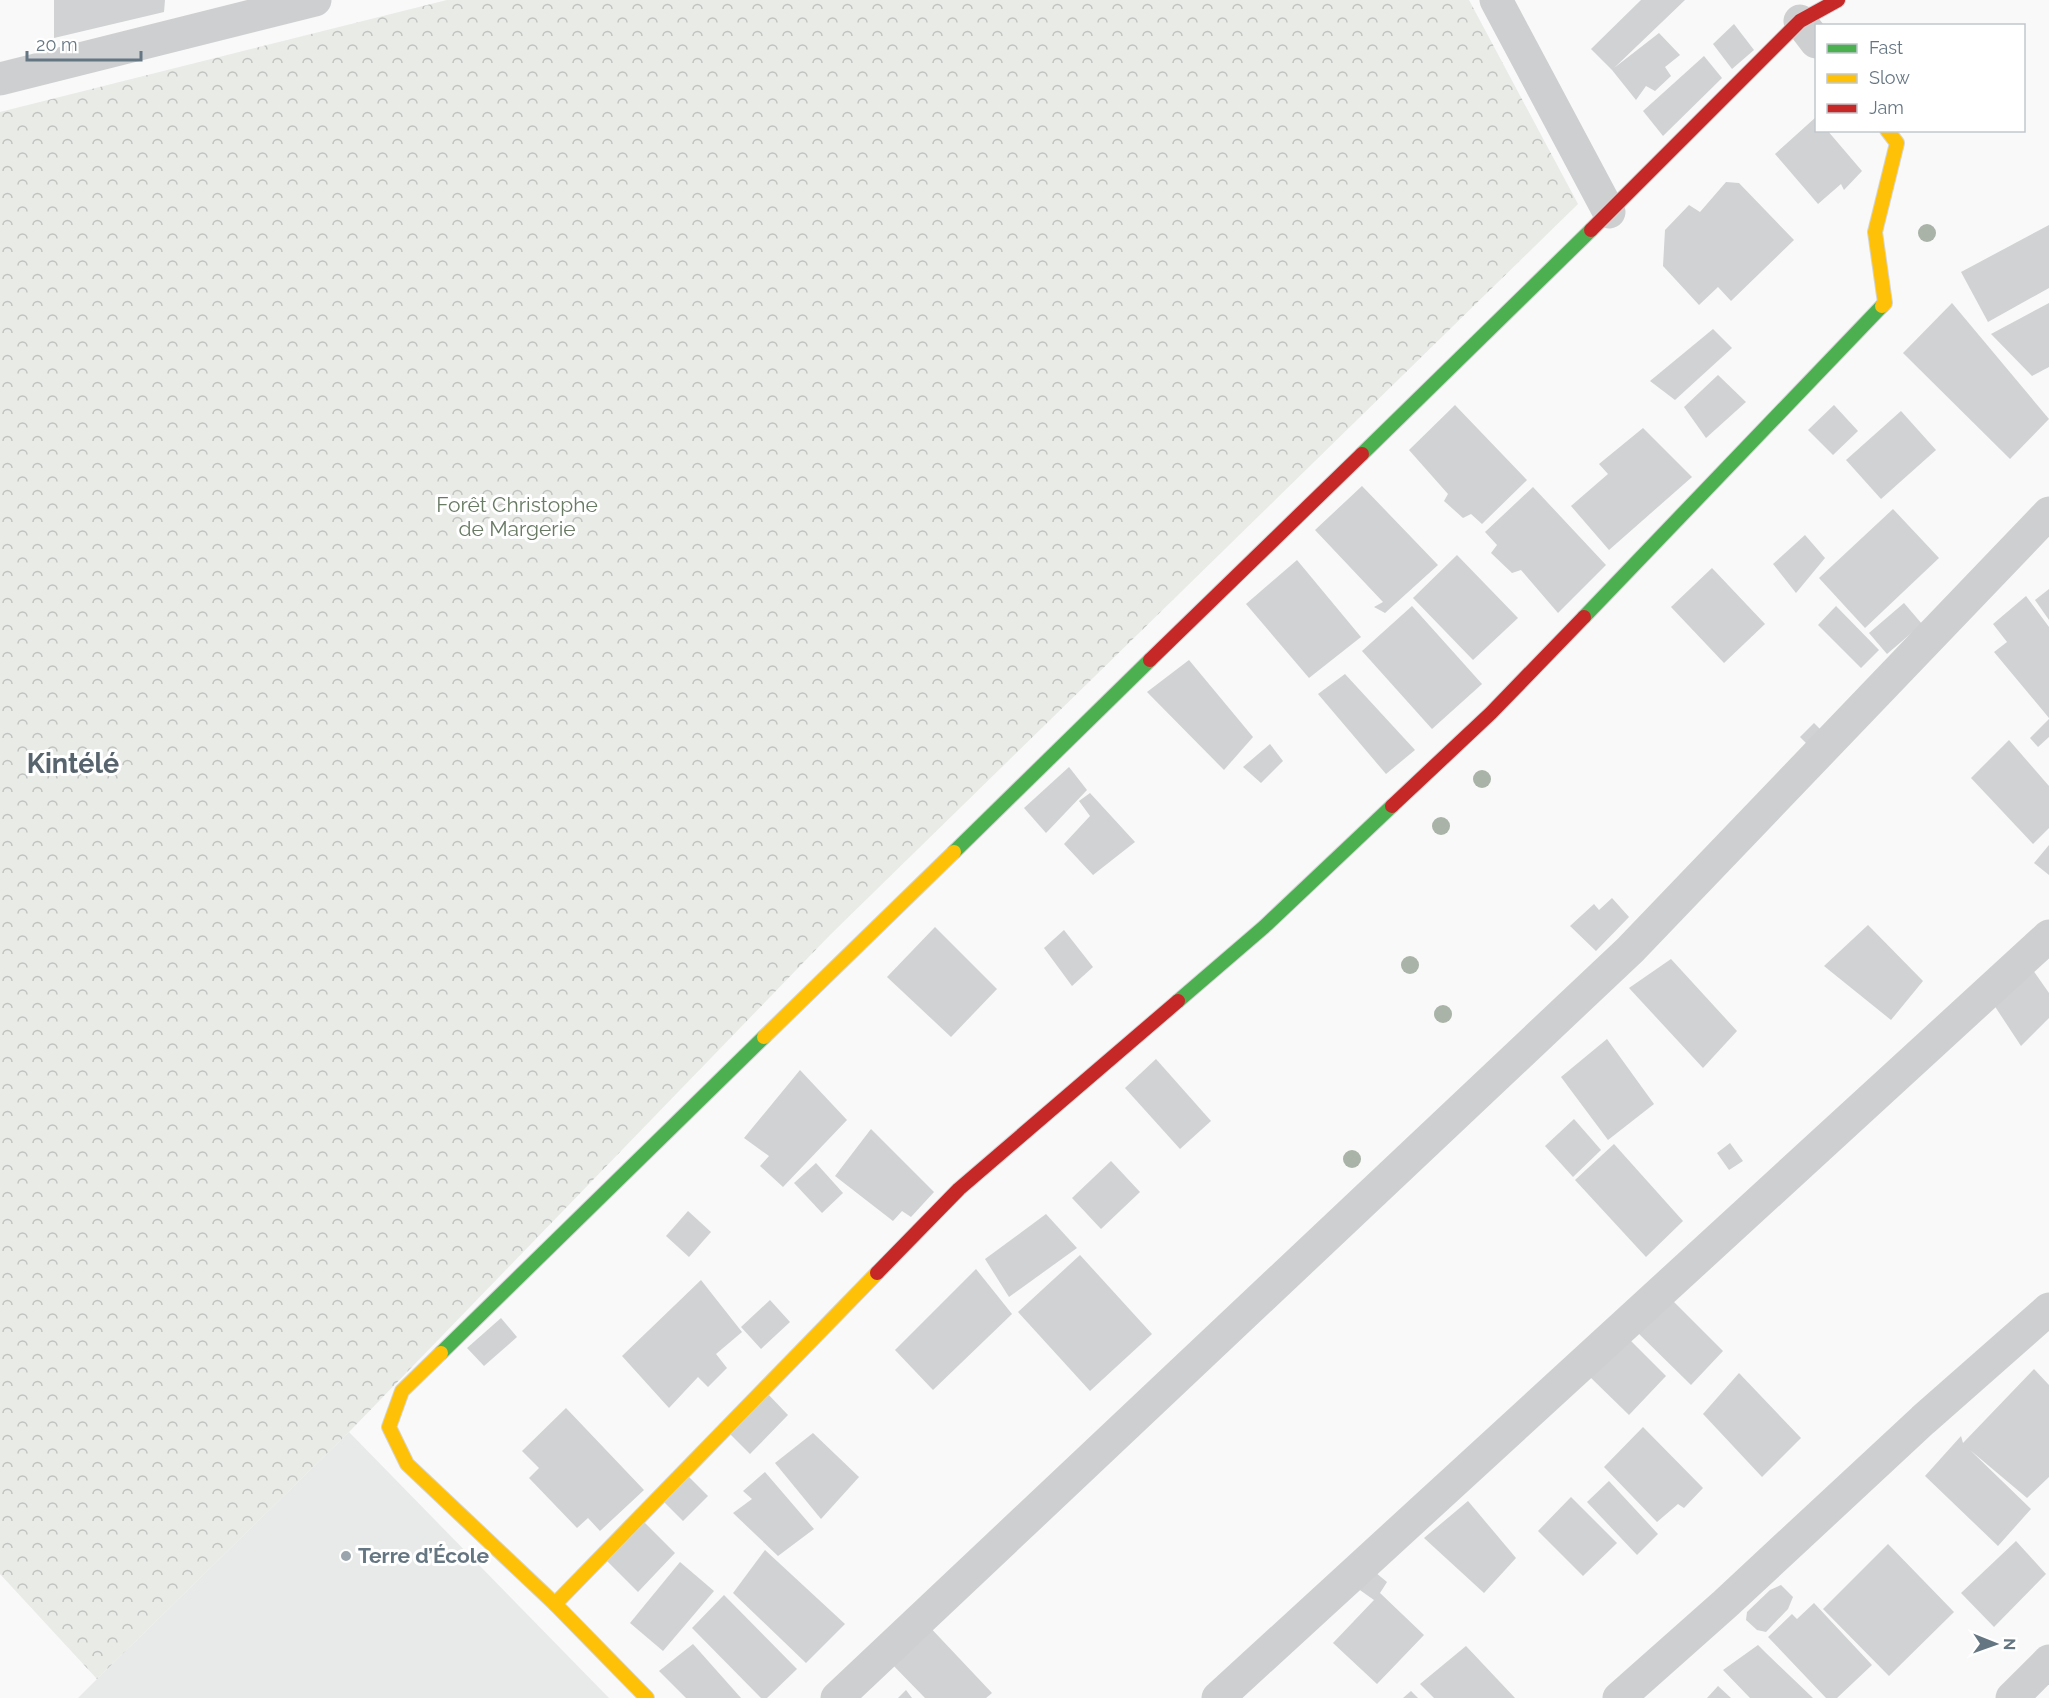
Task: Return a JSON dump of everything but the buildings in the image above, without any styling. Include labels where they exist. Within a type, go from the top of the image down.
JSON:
[{"type":"street","points":[[0,79],[315,0]]},
{"type":"street","points":[[1496,0],[1609,212]]},
{"type":"street","points":[[1816,24],[1838,0]]},
{"type":"street","points":[[647,1698],[555,1604],[407,1464],[389,1427],[402,1391],[1609,212],[1808,32]]},
{"type":"street","points":[[555,1604],[959,1190],[1264,927],[1491,713],[1885,303],[1875,232],[1897,143],[1889,132]]},
{"type":"street","points":[[837,1698],[1630,950],[2049,513]]},
{"type":"street","points":[[1218,1698],[2049,936]]},
{"type":"street","points":[[1619,1698],[1725,1604],[1923,1420],[2049,1310]]},
{"type":"street","points":[[2012,1698],[2049,1660]]},
{"type":"shaded area","name":"Terre d’École","points":[[349,1432],[609,1698],[78,1698],[97,1679]]},
{"type":"green space","name":"Forêt Christophe de Margerie","points":[[447,0],[1469,0],[1578,204],[830,935],[349,1432],[97,1679],[0,1574],[0,112]]},
{"type":"traffic: fast","points":[[1362,454],[1591,230]]},
{"type":"traffic: fast","points":[[1584,617],[1882,306]]},
{"type":"traffic: fast","points":[[954,852],[1150,660]]},
{"type":"traffic: fast","points":[[1178,1001],[1264,927],[1392,806]]},
{"type":"traffic: fast","points":[[441,1353],[764,1037]]},
{"type":"traffic: slow","points":[[1882,306],[1885,303],[1875,232],[1897,143],[1889,132]]},
{"type":"traffic: slow","points":[[764,1037],[954,852]]},
{"type":"traffic: slow","points":[[555,1604],[877,1273]]},
{"type":"traffic: slow","points":[[441,1353],[402,1391],[389,1427],[407,1464],[555,1604],[647,1698]]},
{"type":"traffic: jam","points":[[1591,230],[1800,21],[1838,0]]},
{"type":"traffic: jam","points":[[1150,660],[1362,454]]},
{"type":"traffic: jam","points":[[1392,806],[1491,713],[1584,617]]},
{"type":"traffic: jam","points":[[877,1273],[959,1189],[1178,1001]]},
{"type":"place","name":"Terre d’École","points":[[346,1556]]},
{"type":"district","name":"Kintélé","points":[[73,764]]}]
